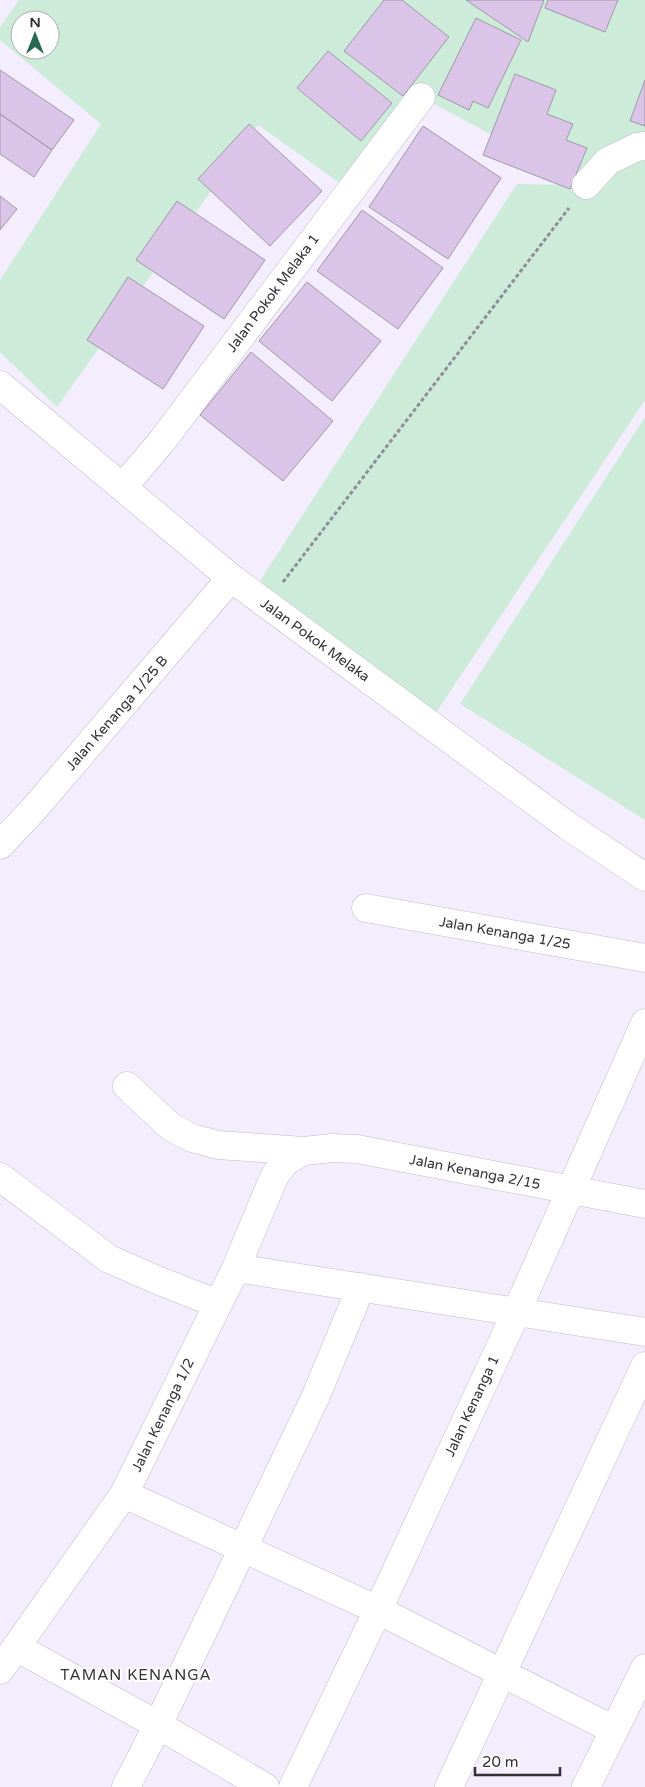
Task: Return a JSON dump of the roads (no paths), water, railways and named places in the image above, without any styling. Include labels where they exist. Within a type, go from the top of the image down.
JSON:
[{"type":"street","name":"Jalan Pokok Melaka 1","points":[[123,487],[162,441],[421,97]]},
{"type":"street","points":[[586,185],[608,160],[637,147],[645,146]]},
{"type":"street","name":"Jalan Pokok Melaka","points":[[0,385],[231,578],[568,826],[645,877]]},
{"type":"street","name":"Jalan Kenanga 1/25 B","points":[[0,845],[34,809],[231,578]]},
{"type":"street","name":"Jalan Kenanga 1/25","points":[[366,908],[645,958]]},
{"type":"street","name":"Jalan Kenanga 1","points":[[293,1787],[378,1610],[516,1313],[569,1190],[633,1075],[645,1023]]},
{"type":"street","name":"Jalan Kenanga 2/15","points":[[127,1086],[172,1127],[192,1138],[218,1145],[304,1151],[332,1148],[358,1149],[645,1204]]},
{"type":"street","name":"Jalan Kenanga 1/2","points":[[0,1670],[124,1494],[236,1268],[274,1177],[285,1162],[304,1151]]},
{"type":"street","points":[[0,1177],[109,1259],[218,1304]]},
{"type":"street","points":[[236,1268],[645,1332]]},
{"type":"street","points":[[126,1787],[158,1725],[315,1398],[361,1287]]},
{"type":"street","points":[[449,1787],[645,1366]]},
{"type":"street","points":[[124,1494],[378,1610],[614,1730]]},
{"type":"street","points":[[16,1647],[158,1725],[265,1787]]},
{"type":"street","points":[[586,1787],[645,1668]]},
{"type":"district","name":"TAMAN KENANGA","points":[[136,1675]]}]
